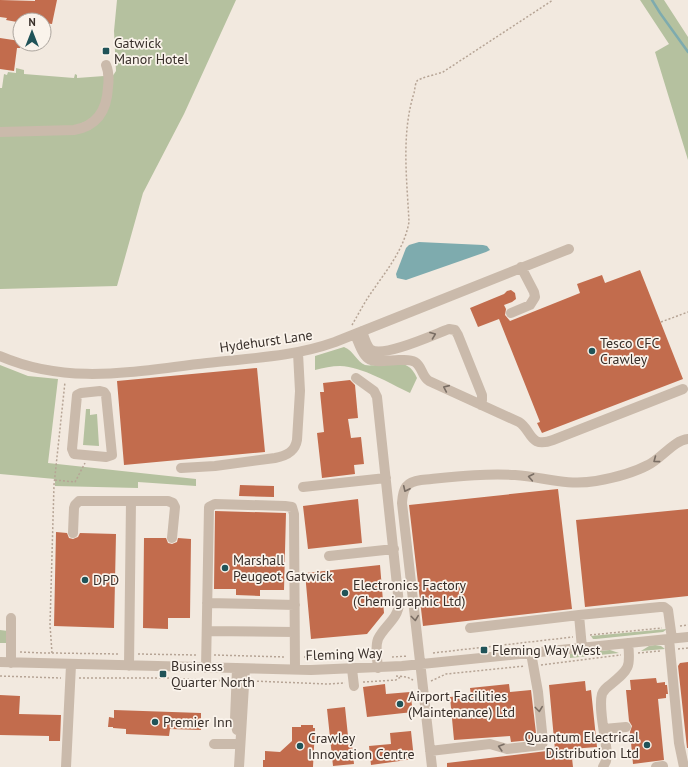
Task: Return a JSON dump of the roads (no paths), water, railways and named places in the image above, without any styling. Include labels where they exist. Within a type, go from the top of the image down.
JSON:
[{"type":"street","points":[[0,132],[74,130],[83,128],[90,124],[98,118],[107,101],[108,71],[106,65]]},
{"type":"street","name":"Hydehurst Lane","points":[[0,356],[30,367],[66,374],[99,375],[298,353],[318,348],[359,333],[569,249]]},
{"type":"street","points":[[511,313],[528,307],[533,302],[535,297],[534,292],[521,267]]},
{"type":"street","points":[[359,333],[369,347],[376,351],[396,349],[449,329],[455,330],[482,395],[481,405]]},
{"type":"street","points":[[359,333],[362,352],[366,358],[373,361],[405,360],[415,362],[419,365],[424,377],[429,382],[521,423],[532,439],[546,442],[683,389]]},
{"type":"street","points":[[181,468],[215,466],[275,458],[291,452],[295,447],[297,440],[300,391],[298,353]]},
{"type":"street","points":[[99,375],[100,391]]},
{"type":"street","points":[[356,378],[371,388],[376,395],[394,549],[399,606],[397,615],[378,640],[376,648],[378,668]]},
{"type":"street","points":[[100,391],[104,392],[106,395],[112,453],[111,456],[74,454],[72,451],[78,394],[100,391]]},
{"type":"street","points":[[432,767],[402,502],[405,488],[408,483],[421,480],[500,474],[520,475],[569,483],[595,481],[644,467],[657,460],[680,441],[688,439]]},
{"type":"street","points":[[303,487],[386,478]]},
{"type":"street","points":[[73,533],[74,512],[77,503],[87,500],[173,502],[175,507],[172,538]]},
{"type":"street","points":[[129,666],[131,501]]},
{"type":"street","points":[[206,668],[209,510],[212,505],[225,504],[291,506],[293,509],[295,670]]},
{"type":"street","points":[[329,556],[394,549]]},
{"type":"street","points":[[207,603],[295,605]]},
{"type":"street","points":[[470,628],[578,615],[664,607],[667,608],[679,743],[684,767]]},
{"type":"street","points":[[578,615],[582,648]]},
{"type":"street","points":[[11,618],[11,663]]},
{"type":"street","points":[[207,631],[294,632]]},
{"type":"street","name":"Fleming Way","points":[[0,662],[241,669],[352,669],[378,668],[419,660],[531,653],[688,637]]},
{"type":"street","points":[[603,767],[607,755],[602,707],[603,692],[605,688],[626,672],[629,662],[628,643]]},
{"type":"street","points":[[430,751],[490,744],[507,749],[542,745],[543,742],[538,692],[532,666],[531,653]]},
{"type":"street","points":[[66,767],[71,664]]},
{"type":"street","points":[[239,767],[239,744],[236,722],[241,669]]},
{"type":"street","points":[[352,669],[354,684]]},
{"type":"street","points":[[604,729],[626,727]]},
{"type":"street","points":[[214,744],[239,744]]},
{"type":"water","points":[[419,242],[483,245],[487,246],[490,250],[406,280],[397,278],[396,274],[406,248],[409,245]]},
{"type":"waterway","points":[[652,0],[688,52]]},
{"type":"place","name":"Gatwick Manor Hotel","points":[[106,51]]},
{"type":"place","name":"Tesco CFC Crawley","points":[[592,351]]},
{"type":"place","name":"Marshall Peugeot Gatwick","points":[[225,568]]},
{"type":"place","name":"DPD","points":[[85,580]]},
{"type":"place","name":"Electronics Factory (Chemigraphic Ltd)","points":[[345,593]]},
{"type":"place","name":"Fleming Way West","points":[[484,650]]},
{"type":"place","name":"Business Quarter North","points":[[163,674]]},
{"type":"place","name":"Airport Facilities (Maintenance) Ltd","points":[[400,704]]},
{"type":"place","name":"Premier Inn","points":[[155,722]]},
{"type":"place","name":"Quantum Electrical Distribution Ltd","points":[[647,745]]},
{"type":"place","name":"Crawley Innovation Centre","points":[[300,746]]}]
